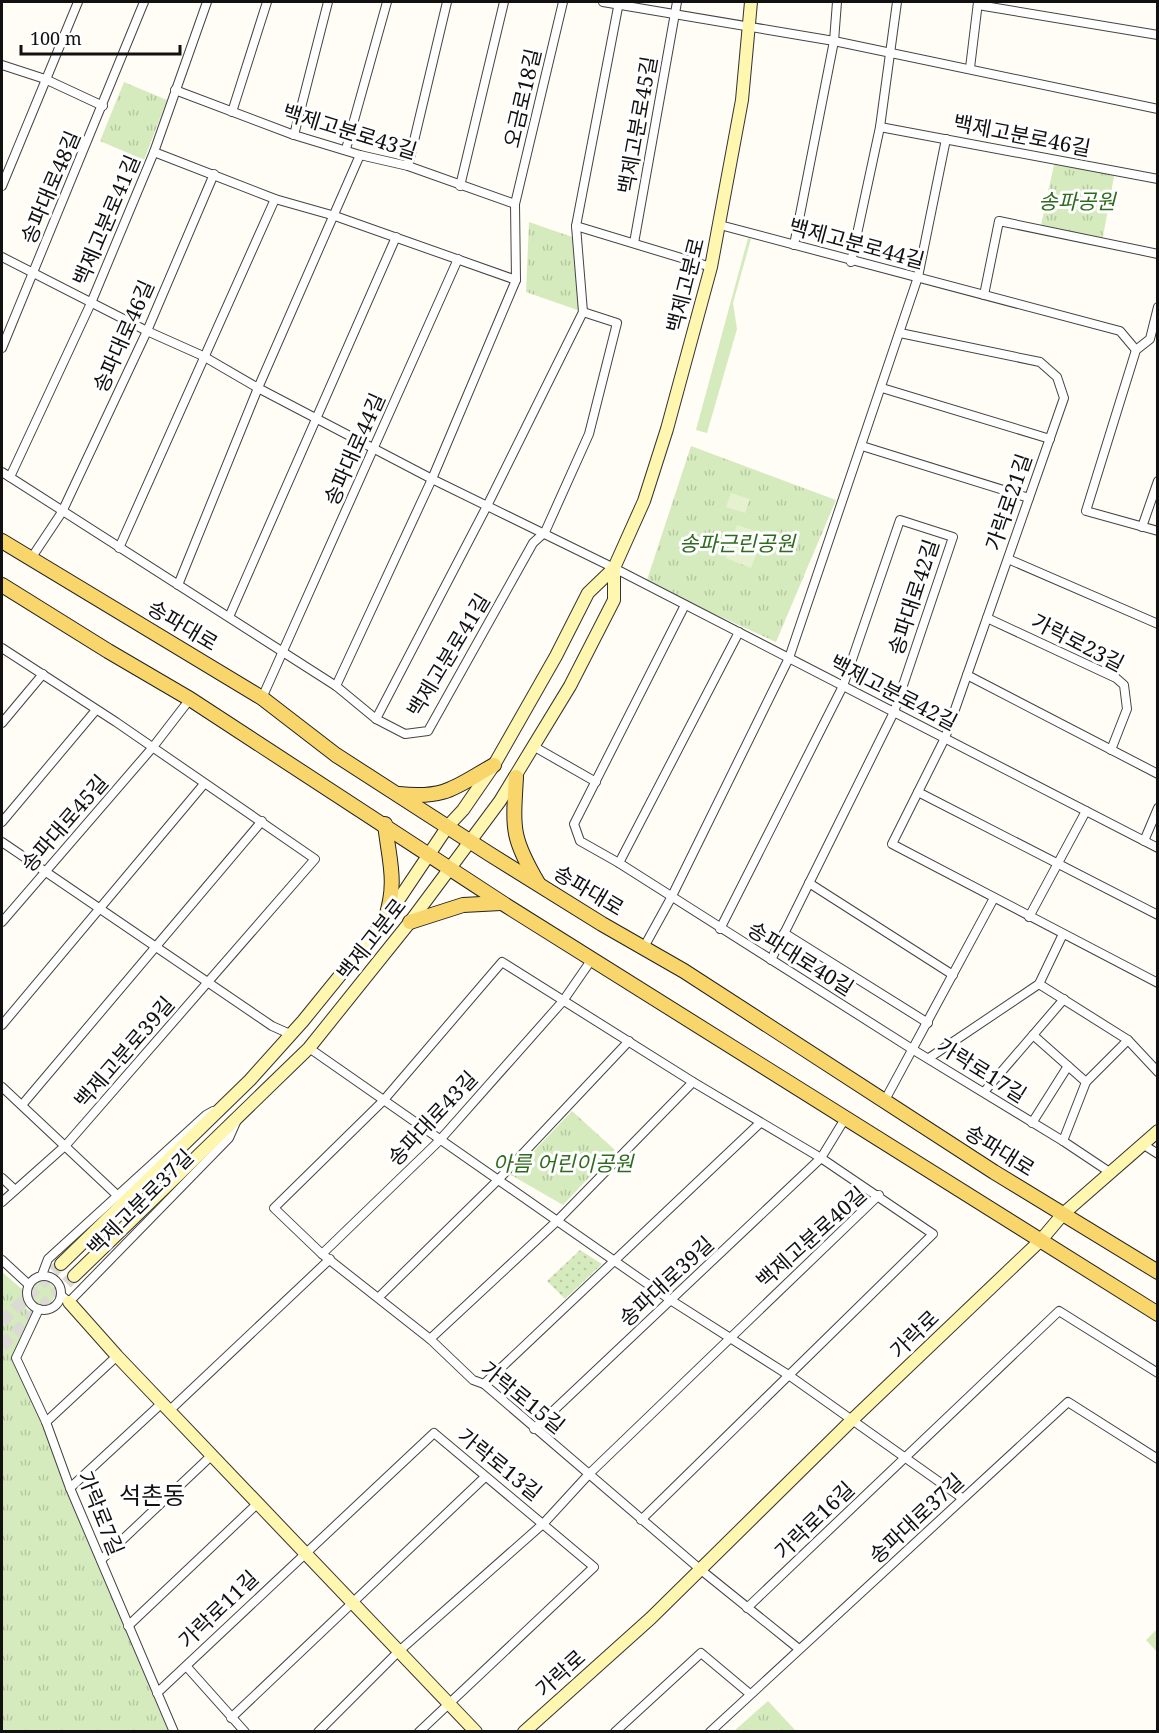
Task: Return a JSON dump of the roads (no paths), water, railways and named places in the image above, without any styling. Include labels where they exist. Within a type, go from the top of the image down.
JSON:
[{"type":"main road","name":"백제고분로","points":[[61,1264],[225,1105],[290,1034],[385,920],[448,826],[464,810],[494,765],[556,656],[588,593],[614,568],[644,501],[667,429],[711,267],[742,100],[751,2]]},
{"type":"main road","name":"송파대로","points":[[2,541],[32,557],[262,698],[336,755],[470,841],[644,947],[994,1172],[1158,1272]]},
{"type":"main road","name":"백제고분로","points":[[74,1276],[309,1048],[410,922],[516,777],[570,686],[614,600],[614,568]]},
{"type":"main road","points":[[2,585],[190,699],[385,824],[502,903],[1158,1314]]},
{"type":"main road","points":[[397,794],[426,797],[442,794],[494,765]]},
{"type":"main road","points":[[516,777],[515,834],[519,851],[539,884]]},
{"type":"main road","points":[[385,824],[393,865],[391,903],[385,920]]},
{"type":"main road","points":[[410,922],[463,905],[502,903]]},
{"type":"main road","name":"가락로","points":[[524,1731],[701,1570],[852,1420],[1041,1240],[1064,1214],[1158,1131]]},
{"type":"main road","points":[[65,1299],[257,1504],[306,1552],[352,1604],[476,1731]]},
{"type":"street","points":[[2,186],[78,2]]},
{"type":"street","name":"송파대로48길","points":[[2,348],[144,2]]},
{"type":"street","points":[[175,90],[207,2]]},
{"type":"street","points":[[232,112],[267,2]]},
{"type":"street","points":[[294,135],[328,2]]},
{"type":"street","points":[[346,149],[387,2]]},
{"type":"street","points":[[408,166],[447,2]]},
{"type":"street","points":[[460,186],[504,2]]},
{"type":"street","name":"오금로18길","points":[[516,279],[515,204],[563,2]]},
{"type":"street","points":[[603,2],[749,25],[970,68],[1158,109]]},
{"type":"street","name":"백제고분로45길","points":[[634,243],[677,2]]},
{"type":"street","points":[[794,245],[834,42],[837,2]]},
{"type":"street","points":[[851,262],[880,127],[897,2]]},
{"type":"street","name":"백제고분로45길","points":[[583,312],[576,226],[619,3]]},
{"type":"street","points":[[970,68],[978,3],[1158,35]]},
{"type":"street","points":[[2,65],[45,79],[103,106]]},
{"type":"street","name":"백제고분로43길","points":[[175,90],[294,135],[360,155],[408,166],[515,204]]},
{"type":"street","name":"백제고분로41길","points":[[10,477],[91,303],[154,152],[175,90]]},
{"type":"street","name":"백제고분로46길","points":[[880,127],[1158,179]]},
{"type":"street","points":[[644,947],[671,898],[789,658],[918,278],[946,139]]},
{"type":"street","name":"백제고분로41길","points":[[154,152],[275,199],[335,216],[516,279]]},
{"type":"street","points":[[178,585],[258,388],[360,155]]},
{"type":"street","name":"송파대로46길","points":[[32,557],[62,512],[147,331],[214,174]]},
{"type":"street","points":[[119,548],[275,199]]},
{"type":"street","points":[[984,295],[999,221],[1158,254]]},
{"type":"street","name":"백제고분로44길","points":[[720,225],[851,262],[1120,331],[1136,350]]},
{"type":"street","points":[[576,226],[711,267]]},
{"type":"street","points":[[229,617],[396,237]]},
{"type":"street","name":"백제고분로41길","points":[[2,257],[147,331],[203,356],[258,388],[432,478],[614,568]]},
{"type":"street","name":"송파대로44길","points":[[262,698],[458,259]]},
{"type":"street","points":[[336,686],[432,478],[516,279]]},
{"type":"street","points":[[1158,308],[1154,340],[1136,350],[1086,511],[1158,531]]},
{"type":"street","name":"백제고분로41길","points":[[583,312],[617,323],[589,434],[545,532],[533,543],[428,731],[405,734],[376,719],[488,504],[583,312]]},
{"type":"street","name":"가락로21길","points":[[900,333],[1040,362],[1057,377],[1064,398],[945,738],[892,844],[1158,983]]},
{"type":"street","points":[[882,388],[1050,439]]},
{"type":"street","points":[[862,446],[1029,498]]},
{"type":"street","points":[[2,472],[336,686],[376,719]]},
{"type":"street","points":[[1142,527],[1158,481]]},
{"type":"street","name":"송파대로42길","points":[[720,929],[843,686],[900,519],[953,537],[894,712],[771,960]]},
{"type":"street","points":[[1008,559],[1158,624]]},
{"type":"street","name":"백제고분로42길","points":[[614,568],[1158,848]]},
{"type":"street","points":[[671,898],[619,863],[580,841],[574,824],[684,606]]},
{"type":"street","name":"가락로23길","points":[[987,618],[1116,678],[1124,684],[1127,709],[1111,750]]},
{"type":"street","points":[[619,863],[739,632]]},
{"type":"street","points":[[2,648],[262,821]]},
{"type":"street","points":[[2,723],[43,674]]},
{"type":"street","points":[[967,675],[1158,774]]},
{"type":"street","name":"송파대로45길","points":[[2,922],[153,747],[190,699]]},
{"type":"street","points":[[2,822],[96,710]]},
{"type":"street","points":[[533,747],[596,783]]},
{"type":"street","points":[[2,1025],[204,784]]},
{"type":"street","points":[[918,792],[1158,915]]},
{"type":"street","points":[[1144,841],[1158,808]]},
{"type":"street","points":[[1029,917],[1086,811]]},
{"type":"street","name":"백제고분로39길","points":[[2,1202],[66,1145],[315,859],[262,821],[22,1105]]},
{"type":"street","points":[[2,842],[272,1026],[290,1034]]},
{"type":"street","points":[[809,884],[952,975]]},
{"type":"street","name":"송파대로40길","points":[[671,898],[912,1049]]},
{"type":"street","points":[[885,1100],[993,898]]},
{"type":"street","name":"송파대로40길","points":[[784,933],[928,1023]]},
{"type":"street","points":[[930,1058],[1039,984],[1063,934]]},
{"type":"street","name":"송파대로43길","points":[[166,1407],[326,1257],[439,1141],[563,1001],[592,959]]},
{"type":"street","points":[[326,1257],[274,1208],[383,1101],[502,962],[879,1195]]},
{"type":"street","points":[[1039,984],[1128,1041],[1158,1072]]},
{"type":"street","points":[[984,1092],[1064,999]]},
{"type":"street","points":[[1033,1035],[1086,1082]]},
{"type":"street","points":[[379,1297],[498,1180],[629,1041]]},
{"type":"street","points":[[1063,1141],[1086,1082],[1128,1041]]},
{"type":"street","points":[[309,1048],[439,1141],[615,1259],[672,1301],[790,1376],[963,1498]]},
{"type":"street","name":"가락로17길","points":[[912,1049],[930,1058],[1111,1173]]},
{"type":"street","name":"가락로17길","points":[[1032,1123],[1068,1066]]},
{"type":"street","points":[[430,1339],[557,1221],[693,1082]]},
{"type":"street","points":[[2,1087],[118,1196]]},
{"type":"street","name":"백제고분로37길","points":[[42,1275],[48,1259],[206,1115],[225,1105]]},
{"type":"street","name":"송파대로39길","points":[[534,1429],[821,1158],[846,1117]]},
{"type":"street","name":"백제고분로37길","points":[[65,1299],[229,1138],[238,1118]]},
{"type":"street","points":[[484,1384],[760,1123]]},
{"type":"street","points":[[1144,1145],[1158,1154]]},
{"type":"street","points":[[2,1178],[15,1190]]},
{"type":"street","name":"백제고분로40길","points":[[589,1474],[879,1195],[933,1234],[641,1520]]},
{"type":"street","name":"가락로15길","points":[[326,1257],[430,1339],[472,1380],[484,1384],[701,1570]]},
{"type":"street","points":[[2,1260],[29,1285]]},
{"type":"street","points":[[42,1275],[57,1281],[65,1299],[51,1309],[39,1309],[27,1297],[29,1285],[42,1275]]},
{"type":"street","name":"가락로7길","points":[[39,1309],[16,1358],[46,1422],[70,1488],[174,1731]]},
{"type":"street","name":"가락로16길","points":[[747,1608],[1059,1311],[1158,1372]]},
{"type":"street","points":[[46,1422],[117,1356]]},
{"type":"street","name":"송파대로37길","points":[[710,1731],[1068,1402],[1158,1459]]},
{"type":"street","points":[[70,1488],[166,1407]]},
{"type":"street","name":"가락로13길","points":[[434,1433],[484,1478],[544,1523],[594,1567],[448,1703]]},
{"type":"street","name":"가락로11길","points":[[157,1694],[434,1433]]},
{"type":"street","points":[[101,1560],[212,1456]]},
{"type":"street","name":"가락로13길","points":[[544,1523],[589,1474]]},
{"type":"street","points":[[231,1718],[484,1478]]},
{"type":"street","points":[[128,1626],[257,1504]]},
{"type":"street","points":[[318,1731],[398,1652],[544,1523]]},
{"type":"street","points":[[701,1570],[799,1649]]},
{"type":"street","points":[[615,1731],[701,1653],[750,1694]]},
{"type":"street","points":[[187,1667],[245,1731]]},
{"type":"street","points":[[419,1731],[448,1703]]},
{"type":"tunnel","points":[[2,1322],[61,1264]]},
{"type":"tunnel","points":[[2,1346],[74,1276]]},
{"type":"district","name":"석촌동","points":[[152,1494]]},
{"type":"park label","name":"송파공원","points":[[1077,201]]},
{"type":"park label","name":"송파근린공원","points":[[737,543]]},
{"type":"park label","name":"아름 어린이공원","points":[[563,1163]]}]
